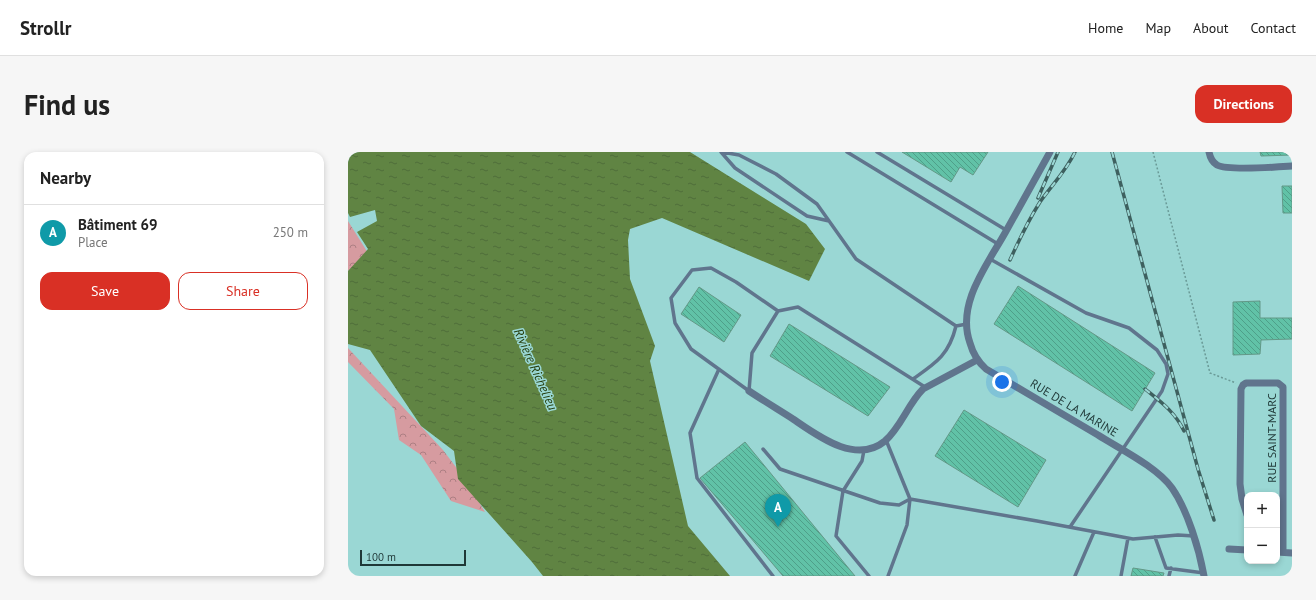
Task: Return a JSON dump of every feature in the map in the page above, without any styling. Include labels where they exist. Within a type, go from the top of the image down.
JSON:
[{"type":"street","name":"RUE DE LA MARINE","points":[[1050,152],[974,290],[969,303],[967,324],[969,341],[977,360],[986,369],[1122,450],[1150,468],[1163,479],[1171,488],[1184,512],[1194,536],[1204,574]]},
{"type":"street","points":[[1209,152],[1213,161],[1217,165],[1223,167],[1292,166]]},
{"type":"street","points":[[749,391],[826,440],[846,448],[864,450],[879,445],[886,440],[898,426],[918,394],[926,388],[977,360]]},
{"type":"street","points":[[1244,384],[1240,394],[1240,475],[1244,505]]},
{"type":"street","name":"RUE SAINT-MARC","points":[[1244,384],[1278,384],[1283,387],[1280,552]]},
{"type":"street","points":[[1229,549],[1244,550]]},
{"type":"street","points":[[1280,552],[1292,553]]},
{"type":"lane","points":[[721,152],[739,155],[776,174],[817,204],[856,259],[956,326],[967,324]]},
{"type":"lane","points":[[721,152],[735,168],[807,216],[829,221]]},
{"type":"lane","points":[[847,152],[998,244]]},
{"type":"lane","points":[[877,152],[1006,230]]},
{"type":"lane","points":[[990,259],[1086,313],[1129,328],[1157,350],[1166,364],[1168,374],[1162,391],[1070,527]]},
{"type":"lane","points":[[749,391],[691,349],[675,323],[671,298],[692,270],[711,268],[736,282],[778,311],[798,307],[926,388]]},
{"type":"lane","points":[[749,391],[752,353],[778,311]]},
{"type":"lane","points":[[913,379],[932,365],[947,350],[953,338],[956,326]]},
{"type":"lane","points":[[719,369],[690,433],[697,478],[773,576]]},
{"type":"lane","points":[[886,440],[910,499],[907,525],[888,576]]},
{"type":"lane","points":[[763,449],[780,469],[880,503],[899,505],[910,499],[1133,539],[1178,535],[1194,536]]},
{"type":"lane","points":[[864,450],[862,461],[843,491],[836,536],[869,576]]},
{"type":"lane","points":[[1075,576],[1094,532]]},
{"type":"lane","points":[[1155,537],[1166,568],[1204,574]]},
{"type":"lane","points":[[1121,576],[1128,538]]},
{"type":"lane","points":[[1169,576],[1171,568]]},
{"type":"path","points":[[1154,152],[1210,374],[1244,384]]},
{"type":"green space","points":[[348,221],[368,253],[348,271]]},
{"type":"green space","points":[[348,348],[443,450],[465,479],[485,512],[451,501],[421,455],[399,440],[394,409],[348,362]]},
{"type":"water","name":"Rivière Richelieu","points":[[348,152],[690,152],[806,224],[825,249],[809,281],[662,218],[630,229],[628,240],[630,279],[655,346],[650,361],[688,526],[730,576],[543,576],[458,479],[454,451],[421,426],[370,350],[348,344],[348,271],[368,249],[357,232],[377,221],[375,210],[350,217],[348,213]]},
{"type":"building","points":[[902,152],[988,152],[973,175],[960,167],[951,182]]},
{"type":"building","points":[[1260,152],[1292,152],[1292,155],[1261,156]]},
{"type":"building","points":[[1282,186],[1292,186],[1292,213],[1283,213]]},
{"type":"building","points":[[1018,286],[1155,373],[1132,411],[994,324]]},
{"type":"building","points":[[699,287],[741,315],[724,342],[681,314]]},
{"type":"building","points":[[1260,301],[1260,318],[1292,318],[1292,339],[1261,340],[1260,354],[1233,355],[1233,302]]},
{"type":"building","points":[[789,324],[890,387],[868,416],[770,356]]},
{"type":"building","points":[[964,410],[1046,460],[1018,507],[935,456]]},
{"type":"building","points":[[745,442],[855,576],[783,576],[700,478]]},
{"type":"building","points":[[1133,568],[1164,573],[1163,576],[1131,576]]},
{"type":"railway","points":[[1038,198],[1058,152]]},
{"type":"railway","points":[[1010,260],[1040,202],[1063,172],[1075,152]]},
{"type":"railway","points":[[1112,152],[1198,469],[1214,520]]},
{"type":"railway","points":[[1145,389],[1172,413],[1184,431]]},
{"type":"place","name":"Bâtiment 69","points":[[778,527]]}]
